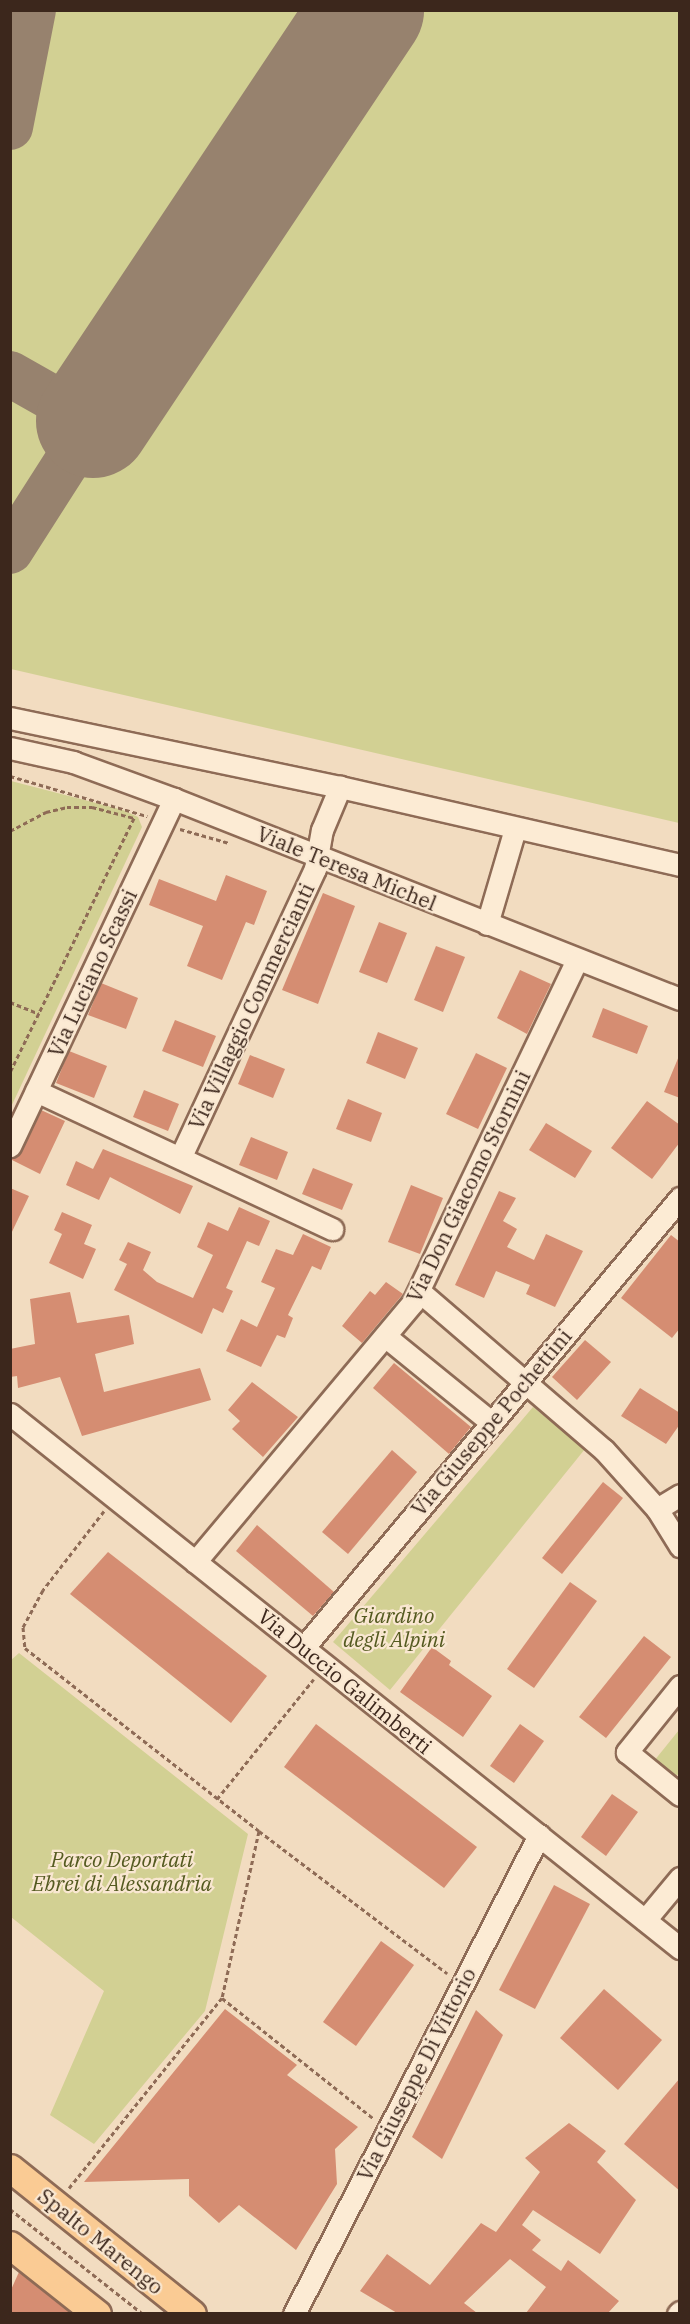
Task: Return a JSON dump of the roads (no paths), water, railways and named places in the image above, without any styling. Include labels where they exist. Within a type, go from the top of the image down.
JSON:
[{"type":"main road","name":"Spalto Marengo","points":[[10,2168],[192,2313]]},
{"type":"main road","points":[[10,2245],[97,2313]]},
{"type":"street","points":[[10,718],[340,787],[515,829],[680,865]]},
{"type":"street","name":"Viale Teresa Michel","points":[[10,748],[73,762],[174,799],[680,999]]},
{"type":"street","name":"Via Villaggio Commercianti","points":[[181,1156],[318,856],[322,830],[340,787]]},
{"type":"street","name":"Via Luciano Scassi","points":[[10,1146],[174,799]]},
{"type":"street","points":[[487,924],[515,829]]},
{"type":"street","name":"Via Don Giacomo Stornini","points":[[195,1562],[385,1336],[419,1291],[577,960]]},
{"type":"street","name":"Via Villaggio Commercianti","points":[[36,1091],[181,1156],[332,1229]]},
{"type":"street","name":"Via Giuseppe Pochettini","points":[[304,1647],[680,1198]]},
{"type":"street","points":[[419,1291],[527,1380],[604,1450],[657,1509],[680,1546]]},
{"type":"street","points":[[385,1336],[491,1422]]},
{"type":"street","name":"Via Duccio Galimberti","points":[[10,1414],[680,1948]]},
{"type":"street","points":[[657,1509],[680,1495]]},
{"type":"street","points":[[680,1686],[627,1752],[680,1795]]},
{"type":"street","name":"Via Giuseppe Di Vittorio","points":[[294,2313],[539,1835]]},
{"type":"street","points":[[645,1920],[680,1878]]},
{"type":"street","points":[[10,2265],[24,2263],[56,2281]]},
{"type":"park label","name":"Giardino degli Alpini","points":[[394,1627]]},
{"type":"park label","name":"Parco Deportati Ebrei di Alessandria","points":[[122,1871]]}]
